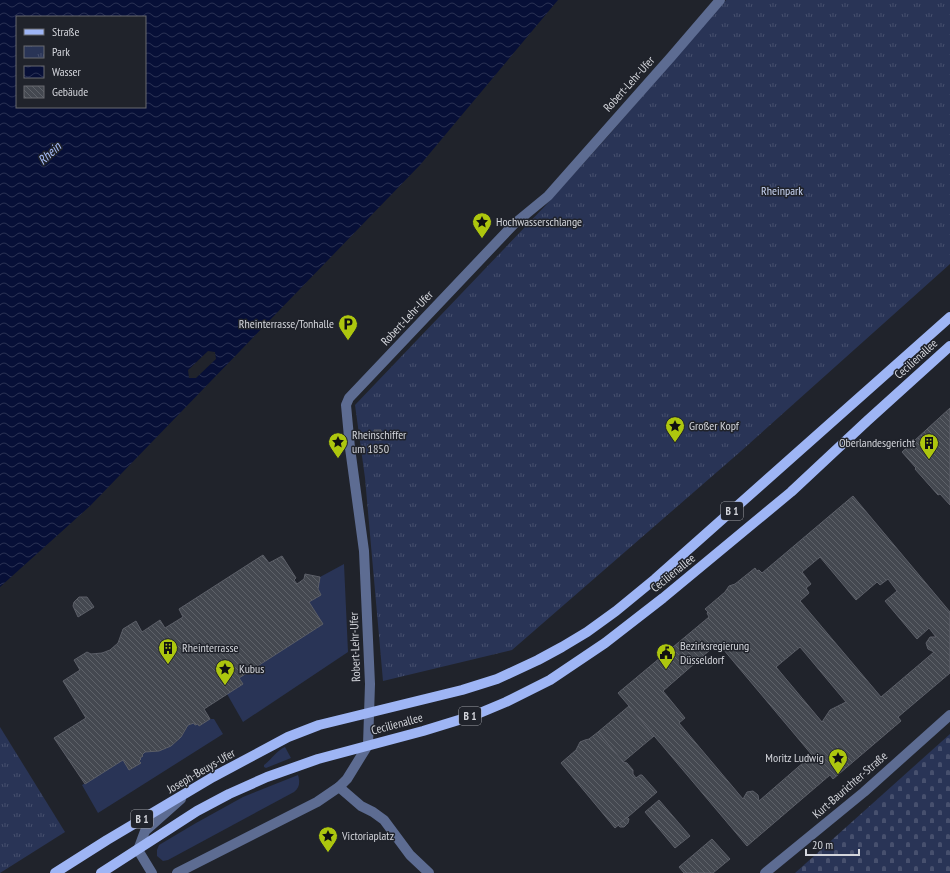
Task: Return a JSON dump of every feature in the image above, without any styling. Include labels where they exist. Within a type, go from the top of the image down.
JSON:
[{"type":"main road","name":"Cecilienallee","points":[[369,712],[455,692],[497,679],[538,660],[587,632],[616,611],[655,579],[950,317]]},
{"type":"main road","name":"Cecilienallee","points":[[368,746],[476,715],[532,690],[571,667],[605,643],[663,598],[791,492],[950,346]]},
{"type":"main road","name":"Joseph-Beuys-Ufer","points":[[55,873],[107,840],[213,777],[288,736],[319,725],[369,712]]},
{"type":"main road","name":"B 1","points":[[101,873],[197,811],[252,783],[312,761],[368,746]]},
{"type":"street","name":"Robert-Lehr-Ufer","points":[[368,746],[370,677],[364,551],[350,448],[346,405],[349,398],[514,224],[548,196],[720,0]]},
{"type":"street","name":"Kurt-Baurichter-Straße","points":[[765,873],[864,792],[950,714]]},
{"type":"street","points":[[177,873],[317,802],[339,787],[347,779],[368,746]]},
{"type":"street","points":[[339,787],[361,806],[384,820],[410,855],[430,873]]},
{"type":"street","points":[[153,873],[138,850],[145,831],[187,793]]},
{"type":"green space","name":"Rheinpark","points":[[726,0],[950,0],[950,264],[740,452],[512,650],[383,681],[365,478],[355,405],[545,206]]},
{"type":"green space","points":[[344,564],[348,652],[243,722],[227,694],[243,684],[239,678],[323,624],[309,602],[321,595],[318,589],[320,577]]},
{"type":"green space","points":[[210,719],[214,719],[223,734],[98,813],[82,785],[123,760],[130,770],[140,763],[140,758],[145,752],[152,752],[171,746],[181,737],[188,725],[194,723],[196,725],[198,724],[199,726]]},
{"type":"green space","points":[[0,727],[65,832],[0,873]]},
{"type":"green space","points":[[950,734],[950,873],[795,873]]},
{"type":"green space","points":[[285,747],[291,758],[266,768],[264,767],[269,760]]},
{"type":"green space","points":[[298,775],[299,784],[294,792],[168,860],[163,861],[157,856],[159,845],[196,823],[243,797]]},
{"type":"water","name":"Rhein","points":[[0,0],[558,0],[420,165],[90,506],[0,587]]},
{"type":"pier","points":[[208,351],[215,352],[216,359],[196,378],[189,378],[188,370]]},
{"type":"building","name":"Oberlandesgericht","points":[[950,408],[950,505],[940,494],[938,495],[902,452]]},
{"type":"building","points":[[374,430],[381,430],[382,440],[375,440]]},
{"type":"building","name":"Bezirksregierung Düsseldorf","points":[[853,496],[950,612],[950,673],[898,717],[901,721],[833,779],[830,775],[747,846],[618,693],[709,617],[708,612],[705,609],[725,592],[729,586],[735,584],[755,568],[757,571],[759,570],[762,573]],"holes":[[[820,557],[856,600],[877,582],[880,585],[888,579],[897,591],[885,601],[917,639],[929,628],[936,637],[930,637],[926,643],[928,649],[934,652],[881,697],[800,601],[809,593],[806,588],[811,584],[802,572]],[[718,643],[812,755],[759,801],[758,795],[753,791],[747,792],[743,799],[679,723],[685,718],[663,691]],[[800,647],[846,702],[830,710],[822,722],[776,667]]]},
{"type":"building","name":"Rheinterrasse","points":[[263,555],[269,563],[282,556],[296,578],[294,580],[297,584],[304,579],[305,574],[320,577],[318,589],[321,595],[309,602],[323,624],[239,678],[243,684],[204,709],[210,719],[199,726],[198,724],[195,725],[194,723],[188,725],[181,737],[171,746],[159,751],[145,752],[140,758],[141,759],[139,761],[141,763],[129,770],[123,760],[85,784],[54,738],[86,718],[63,681],[80,670],[74,660],[87,652],[91,654],[102,653],[110,650],[118,643],[123,629],[136,621],[142,632],[160,620],[165,628],[183,617],[179,609]]},
{"type":"building","points":[[79,597],[87,597],[94,607],[78,617],[73,606],[74,602]]},
{"type":"building","points":[[629,706],[654,736],[623,762],[598,732]]},
{"type":"building","points":[[598,732],[623,762],[627,763],[633,770],[633,774],[636,778],[642,775],[657,792],[615,828],[561,763],[576,750],[580,742],[589,739]]},
{"type":"building","points":[[659,800],[690,836],[675,848],[645,812]]},
{"type":"building","points":[[627,817],[629,819],[628,823],[624,827],[620,827],[618,825]]},
{"type":"building","points":[[712,839],[730,859],[713,873],[684,873],[679,867]]},
{"type":"place","name":"Hochwasserschlange","points":[[482,239]]},
{"type":"place","name":"Rheinterrasse/Tonhalle","points":[[348,341]]},
{"type":"place","name":"Großer Kopf","points":[[675,443]]},
{"type":"place","name":"Rheinschiffer um 1850","points":[[338,459]]},
{"type":"place","name":"Oberlandesgericht","points":[[929,460]]},
{"type":"place","name":"Rheinterrasse","points":[[168,665]]},
{"type":"place","name":"Bezirksregierung Düsseldorf","points":[[666,670]]},
{"type":"place","name":"Kubus","points":[[225,686]]},
{"type":"place","name":"Moritz Ludwig","points":[[838,775]]},
{"type":"place","name":"Victoriaplatz","points":[[328,853]]}]
